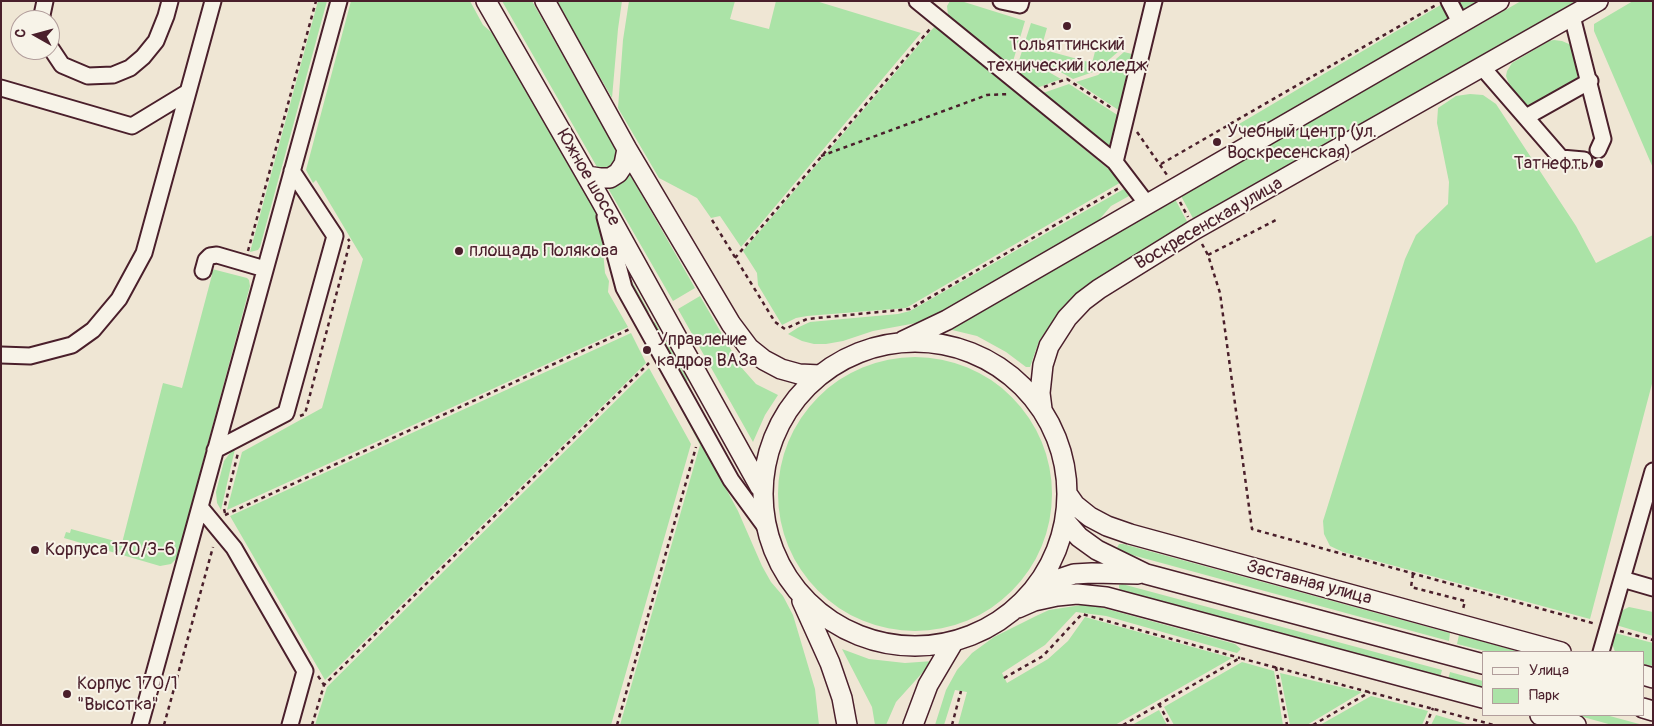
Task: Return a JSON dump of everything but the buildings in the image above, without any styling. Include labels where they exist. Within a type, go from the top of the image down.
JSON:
[{"type":"main road","name":"Южное шоссе","points":[[486,1],[600,199],[760,487]]},
{"type":"main road","points":[[545,1],[627,149],[731,324],[750,348],[764,360],[781,369],[799,374],[820,375]]},
{"type":"main road","points":[[847,725],[842,698],[830,663],[795,586],[776,553],[764,525],[761,505],[760,487],[766,454],[774,433],[802,392],[820,375],[860,354],[900,343],[947,320],[1499,1]]},
{"type":"main road","name":"Воскресенская улица","points":[[1042,409],[1040,393],[1043,365],[1049,346],[1067,318],[1083,301],[1099,289],[1194,230],[1596,2]]},
{"type":"main road","points":[[586,176],[610,178],[618,173],[624,164],[627,149]]},
{"type":"main road","points":[[900,343],[934,344],[954,347],[998,366],[1031,394],[1042,409],[1062,453],[1068,495],[1066,522],[1057,550],[1046,573],[1031,593],[1010,612]]},
{"type":"main road","name":"Заставная улица","points":[[1068,495],[1075,505],[1090,517],[1130,534],[1557,651]]},
{"type":"main road","name":"Заставная улица","points":[[1066,522],[1079,537],[1097,550],[1146,574],[1482,664]]},
{"type":"main road","name":"Заставная улица","points":[[1031,593],[1074,574],[1146,574]]},
{"type":"main road","points":[[795,586],[814,608],[834,623],[854,634],[874,641],[908,646],[954,641],[971,635],[1010,612],[1034,601],[1077,594],[1106,597],[1482,698]]},
{"type":"main road","points":[[913,725],[928,685],[954,641]]},
{"type":"main road","points":[[1543,716],[1570,724]]},
{"type":"street","points":[[59,60],[62,64],[88,76],[112,75],[130,68],[143,57],[156,40],[170,1]]},
{"type":"street","points":[[140,725],[339,1]]},
{"type":"street","points":[[917,1],[1115,162],[1147,204]]},
{"type":"street","points":[[1001,1],[1020,5],[1021,1]]},
{"type":"street","points":[[1115,162],[1154,1]]},
{"type":"street","points":[[1449,1],[1461,24]]},
{"type":"street","points":[[1,355],[30,356],[72,345],[93,330],[119,299],[144,252],[211,5]]},
{"type":"street","points":[[1572,16],[1590,81],[1603,139],[1598,150]]},
{"type":"street","points":[[1482,67],[1562,158],[1584,160]]},
{"type":"street","points":[[1526,117],[1590,81]]},
{"type":"street","points":[[1,88],[132,126],[188,92]]},
{"type":"street","points":[[215,450],[286,412],[334,236],[292,171]]},
{"type":"street","points":[[600,199],[624,288],[731,480],[764,525]]},
{"type":"street","points":[[204,271],[206,260],[210,256],[217,255],[265,269]]},
{"type":"street","points":[[1601,651],[1653,471]]},
{"type":"street","points":[[200,507],[234,548],[305,670],[290,725]]},
{"type":"street","points":[[1622,580],[1653,588]]},
{"type":"path","points":[[245,263],[316,1]]},
{"type":"path","points":[[1161,164],[1441,1]]},
{"type":"path","points":[[735,258],[939,19]]},
{"type":"path","points":[[821,156],[987,95],[1029,92],[1067,79],[1125,117],[1161,164],[1208,255],[1220,293],[1252,529],[1653,640]]},
{"type":"path","points":[[712,220],[775,322],[785,329],[807,319],[910,309],[1131,181]]},
{"type":"path","points":[[1208,255],[1276,220]]},
{"type":"path","points":[[225,515],[634,328]]},
{"type":"path","points":[[312,725],[324,685],[652,360]]},
{"type":"path","points":[[617,725],[696,446]]},
{"type":"path","points":[[164,725],[215,540]]},
{"type":"path","points":[[1413,574],[1411,588],[1465,601]]},
{"type":"path","points":[[1004,678],[1042,656],[1082,614],[1494,725]]},
{"type":"path","points":[[1123,725],[1240,658]]},
{"type":"path","points":[[1276,667],[1287,725]]},
{"type":"path","points":[[314,668],[324,685]]},
{"type":"path","points":[[952,725],[961,691]]},
{"type":"path","points":[[1313,725],[1370,692]]},
{"type":"path","points":[[1159,704],[1170,725]]},
{"type":"path","points":[[1426,725],[1433,708]]},
{"type":"green space","points":[[318,1],[327,1],[260,247],[258,250],[250,252]]},
{"type":"green space","points":[[351,1],[470,1],[483,25],[498,38],[600,216],[605,273],[609,281],[608,292],[628,327],[227,510],[242,452],[322,408],[363,259],[316,180],[313,183],[306,170]]},
{"type":"green space","points":[[502,1],[532,1],[619,155],[618,165],[602,171],[597,167]]},
{"type":"green space","points":[[556,1],[622,1],[612,98]]},
{"type":"green space","points":[[629,1],[735,1],[730,19],[769,29],[776,1],[816,1],[921,33],[741,247],[720,216],[711,218],[697,198],[659,178],[618,108],[623,40]]},
{"type":"green space","points":[[950,1],[961,1],[1025,21],[1011,68],[948,15],[947,6]]},
{"type":"green space","points":[[1455,1],[1489,1],[1466,11]]},
{"type":"green space","points":[[1521,1],[1577,1],[1574,5],[1195,222],[1181,196]]},
{"type":"green space","points":[[1633,1],[1653,1],[1653,168],[1594,31],[1594,24]]},
{"type":"green space","points":[[1444,3],[1449,17],[1448,21],[1268,126],[1249,133],[1240,128],[1239,124]]},
{"type":"green space","points":[[1031,23],[1047,28],[1041,49],[1092,63],[1097,44],[1119,51],[1096,71],[1073,79],[1041,61],[1038,66],[1061,79],[1034,89],[1015,73]]},
{"type":"green space","points":[[935,26],[1123,181],[906,308],[807,316],[796,318],[782,325],[758,285],[757,273],[743,251]]},
{"type":"green space","points":[[1554,40],[1569,44],[1575,50],[1579,64],[1577,78],[1574,83],[1531,106],[1525,105],[1509,84],[1506,76],[1507,71],[1512,63],[1549,41]]},
{"type":"green space","points":[[1124,52],[1136,55],[1120,111],[1076,82],[1098,75]]},
{"type":"green space","points":[[1069,84],[1119,116],[1109,150],[1040,94]]},
{"type":"green space","points":[[1483,95],[1496,104],[1576,226],[1596,263],[1653,235],[1653,380],[1590,619],[1343,552],[1330,546],[1324,534],[1323,521],[1405,259],[1416,235],[1448,204],[1449,182],[1437,123],[1438,108],[1456,96]]},
{"type":"green space","points":[[628,171],[695,288],[673,301],[605,183],[619,184],[626,177]]},
{"type":"green space","points":[[1129,186],[1131,192],[1129,196],[1111,206],[1092,228],[927,321],[873,331],[843,341],[826,344],[802,341],[788,334],[810,322],[898,314],[910,311]]},
{"type":"green space","points":[[1175,199],[1189,225],[1073,298],[1039,341],[1030,367],[1026,367],[1006,352],[977,336],[948,329]]},
{"type":"green space","points":[[620,260],[649,312],[642,316]]},
{"type":"green space","points":[[212,269],[247,278],[250,286],[177,558],[171,564],[160,566],[64,538],[66,532],[70,533],[71,529],[122,543],[163,383],[182,388]]},
{"type":"green space","points":[[700,296],[741,367],[756,384],[778,395],[765,415],[753,442],[678,309]]},
{"type":"green space","points":[[655,322],[688,380],[681,384],[648,326]]},
{"type":"green space","points":[[631,333],[646,363],[325,680],[230,516]]},
{"type":"green space","points":[[915,357],[955,363],[991,380],[1012,397],[1029,418],[1046,454],[1052,494],[1046,534],[1029,570],[1012,591],[991,608],[955,625],[915,631],[875,625],[839,608],[818,591],[801,570],[784,534],[778,494],[784,454],[801,418],[818,397],[839,380],[875,363]]},
{"type":"green space","points":[[649,368],[691,444],[611,725],[315,725],[327,687]]},
{"type":"green space","points":[[662,370],[738,511],[762,566],[771,582],[783,596],[793,615],[815,689],[819,725],[620,725],[700,445]]},
{"type":"green space","points":[[235,449],[221,510],[217,503],[216,492],[224,461]]},
{"type":"green space","points":[[1119,544],[1450,633],[1449,641],[1121,552],[1117,548]]},
{"type":"green space","points":[[1122,584],[1442,670],[1440,678],[1121,591],[1119,585]]},
{"type":"green space","points":[[1082,605],[1096,606],[1235,644],[1241,649],[1237,653],[1106,616],[1076,612],[1045,645],[1002,673],[1007,683],[1048,659],[1068,641],[1085,617],[1232,658],[1115,725],[958,725],[967,692],[955,690],[944,725],[935,725],[946,690],[957,670],[972,653],[994,637],[1049,610]]},
{"type":"green space","points":[[1629,607],[1653,612],[1653,636],[1616,625],[1621,611]]},
{"type":"green space","points":[[1615,633],[1653,643],[1653,666],[1644,664],[1644,651],[1615,651],[1612,643]]},
{"type":"green space","points":[[1459,635],[1516,651],[1485,651],[1457,644]]},
{"type":"green space","points":[[842,649],[869,659],[905,663],[933,661],[896,702],[886,725],[875,725],[872,707]]},
{"type":"green space","points":[[1242,662],[1274,671],[1283,725],[1174,725],[1164,707]]},
{"type":"green space","points":[[1450,672],[1482,681],[1482,689],[1448,680]]},
{"type":"green space","points":[[1280,673],[1362,692],[1307,725],[1290,725]]},
{"type":"green space","points":[[1371,696],[1428,711],[1422,725],[1320,725]]},
{"type":"green space","points":[[1159,710],[1167,725],[1132,725]]},
{"type":"green space","points":[[1436,715],[1470,725],[1431,725]]},
{"type":"green space","points":[[1580,716],[1610,716],[1643,725],[1612,725]]},
{"type":"place","name":"Тольяттинский технический коледж","points":[[1067,26]]},
{"type":"place","name":"Учебный центр (ул. Воскресенская)","points":[[1217,142]]},
{"type":"place","name":"Татнефть","points":[[1599,164]]},
{"type":"place","name":"площадь Полякова","points":[[459,251]]},
{"type":"place","name":"Управление кадров ВАЗа","points":[[647,350]]},
{"type":"place","name":"Корпуса 170/3-6","points":[[35,550]]},
{"type":"place","name":"Корпус 170/1 \"Высотка\"","points":[[67,694]]}]
